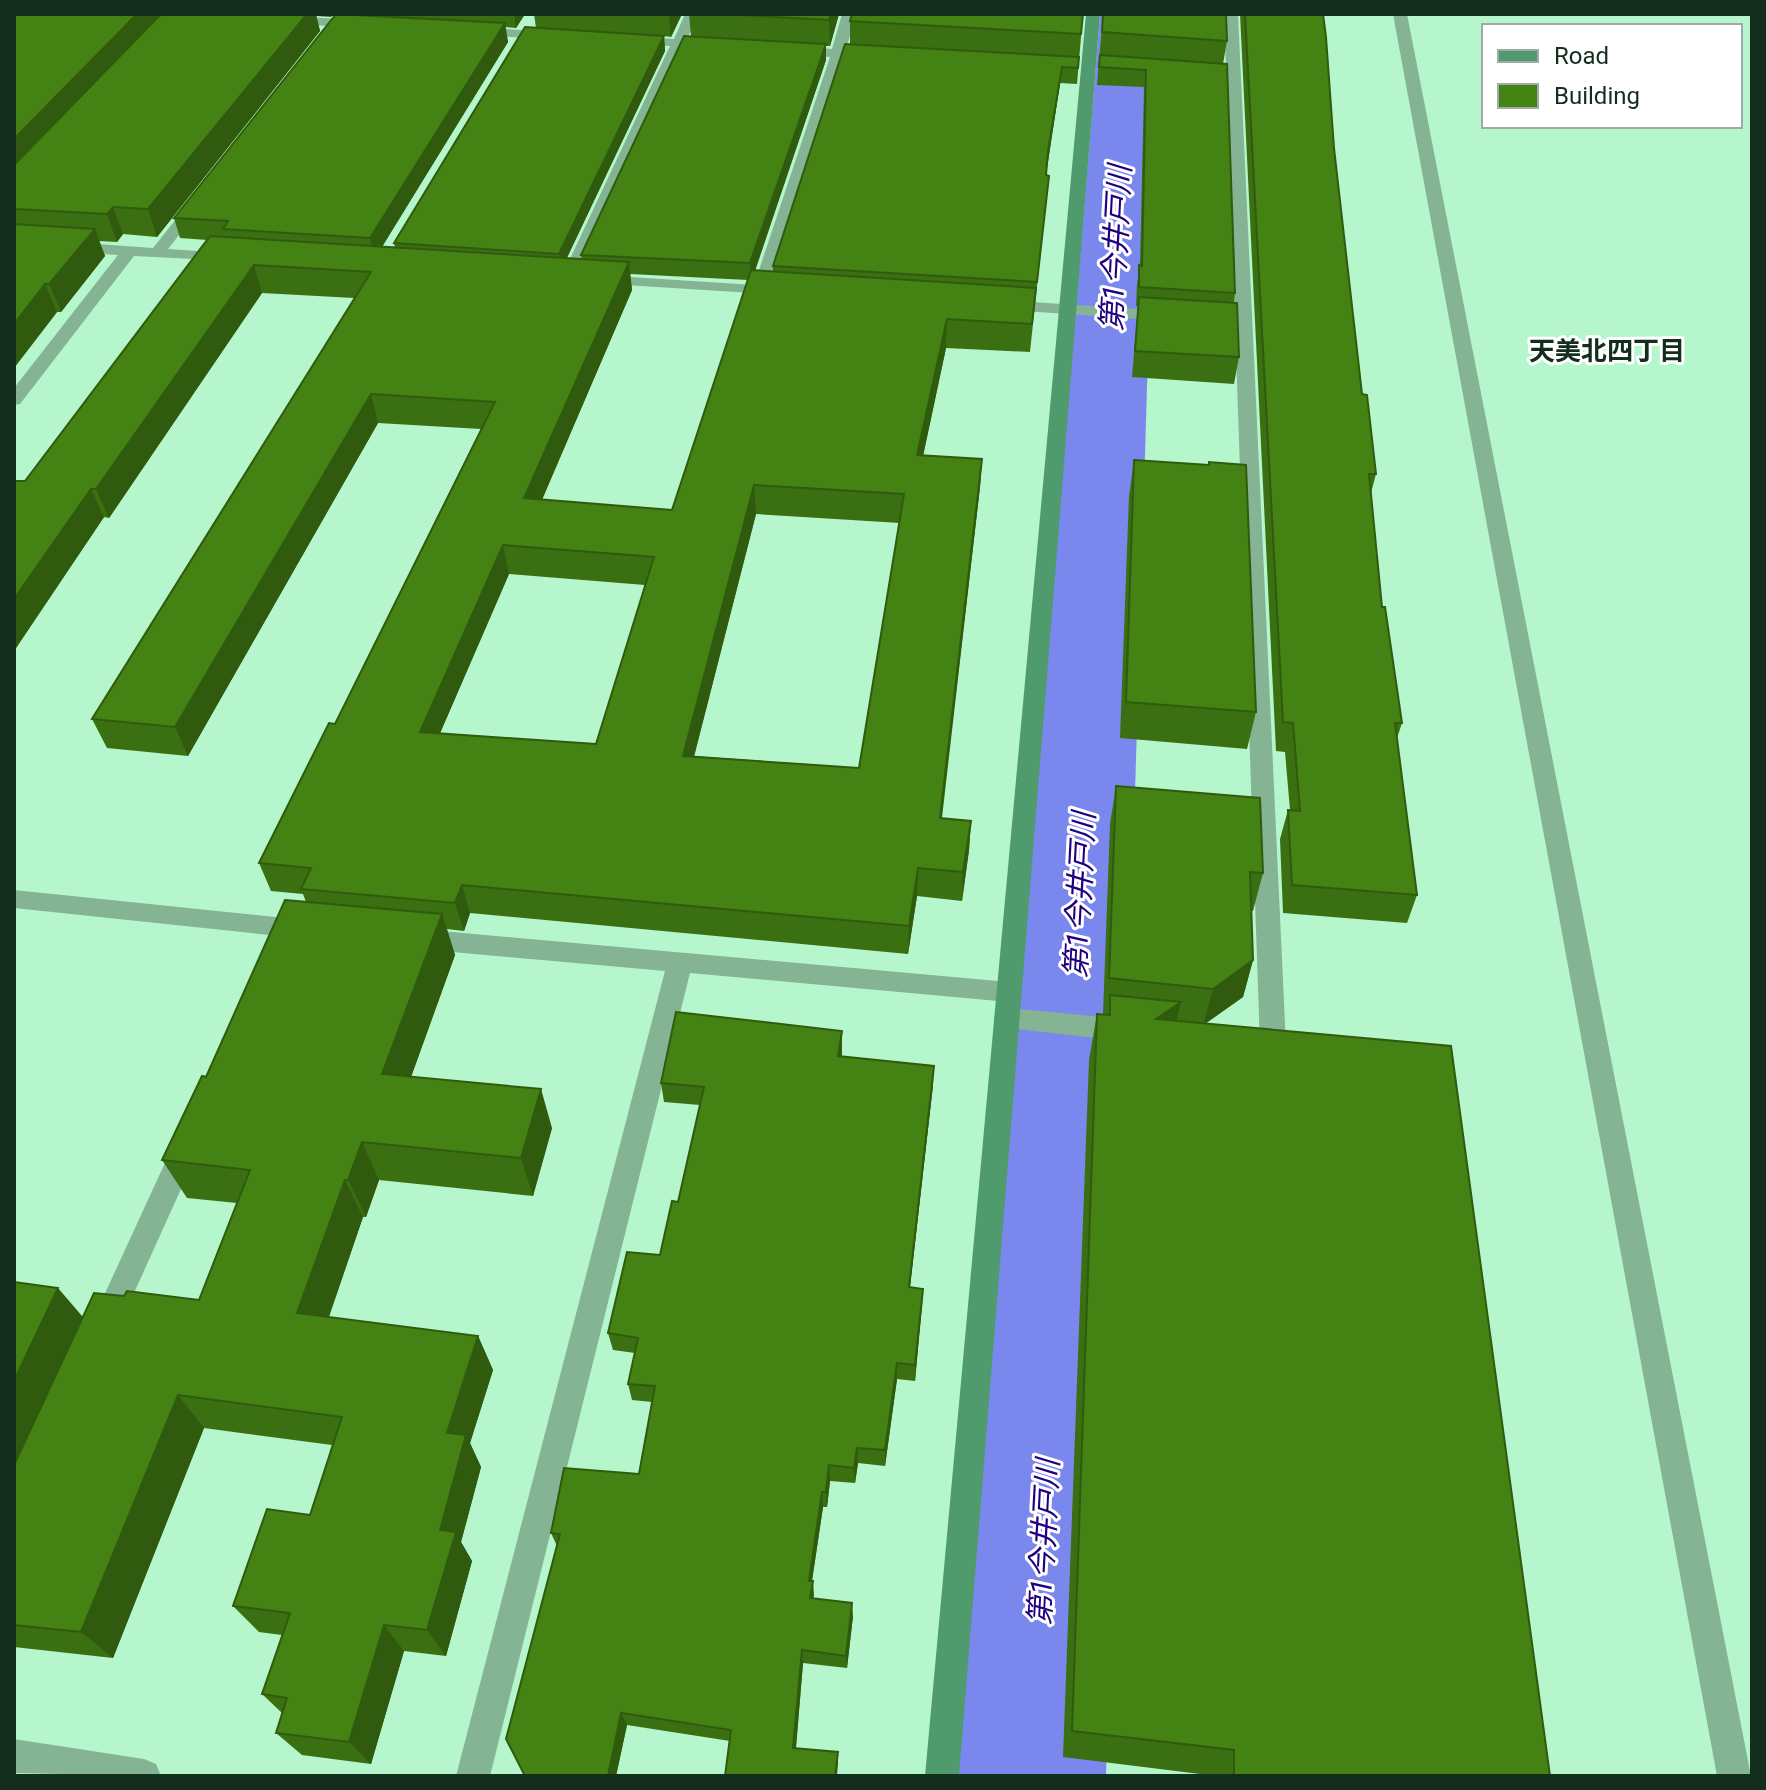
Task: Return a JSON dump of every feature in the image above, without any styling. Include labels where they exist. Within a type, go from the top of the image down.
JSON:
[{"type":"street","points":[[519,40],[535,14]]},
{"type":"street","points":[[692,14],[561,278],[791,292]]},
{"type":"street","points":[[760,290],[849,14]]},
{"type":"street","points":[[942,1776],[1071,310],[1093,14]]},
{"type":"street","points":[[1231,14],[1227,74],[1242,320],[1264,1045],[1303,1049]]},
{"type":"street","points":[[1400,14],[1734,1776]]},
{"type":"street","points":[[274,20],[368,25]]},
{"type":"street","points":[[461,30],[519,40],[570,37]]},
{"type":"street","points":[[617,39],[726,46]]},
{"type":"street","points":[[774,49],[869,55]]},
{"type":"street","points":[[157,253],[204,193]]},
{"type":"street","points":[[14,243],[247,259]]},
{"type":"street","points":[[17,391],[130,251]]},
{"type":"street","points":[[992,305],[1242,320]]},
{"type":"street","points":[[14,899],[316,930]]},
{"type":"street","points":[[265,970],[285,927]]},
{"type":"street","points":[[395,937],[1009,992]]},
{"type":"street","points":[[473,1776],[680,962]]},
{"type":"street","points":[[1010,1018],[1147,1033]]},
{"type":"street","points":[[91,1356],[195,1127]]},
{"type":"street","points":[[14,1756],[144,1776]]},
{"type":"building","points":[[14,14],[137,14],[14,139]]},
{"type":"building","points":[[161,14],[307,14],[148,209],[113,207],[107,214],[14,209],[14,165]]},
{"type":"building","points":[[336,14],[505,23],[370,238],[223,229],[228,221],[174,218]]},
{"type":"building","points":[[724,14],[831,14],[829,20]]},
{"type":"building","points":[[852,14],[1083,14],[1081,34],[850,21]]},
{"type":"building","points":[[1103,14],[1226,14],[1227,41],[1102,32]]},
{"type":"building","points":[[1245,14],[1323,14],[1334,148],[1362,394],[1367,395],[1376,474],[1369,474],[1382,607],[1385,607],[1402,723],[1395,723],[1417,895],[1292,885],[1288,810],[1300,811],[1293,723],[1283,722]]},
{"type":"building","points":[[525,27],[664,36],[559,254],[394,243]]},
{"type":"building","points":[[684,36],[826,44],[750,263],[581,255]]},
{"type":"building","points":[[845,44],[1079,57],[1078,68],[1062,67],[1048,151],[1046,175],[1049,176],[1037,282],[773,266]]},
{"type":"building","points":[[1100,55],[1227,64],[1235,293],[1139,287],[1146,70],[1099,67]]},
{"type":"building","points":[[14,224],[95,229],[14,324]]},
{"type":"building","points":[[210,236],[629,262],[524,498],[672,510],[751,270],[1036,288],[1032,324],[947,319],[917,455],[982,459],[940,818],[971,821],[963,872],[918,868],[909,926],[462,885],[455,903],[301,889],[311,868],[259,863],[329,723],[335,724],[495,402],[371,394],[175,727],[92,719],[371,272],[254,265],[96,489],[91,489],[14,599],[14,481],[25,481]],"holes":[[[754,485],[904,494],[859,768],[683,756]],[[503,545],[654,557],[596,744],[420,732]]]},
{"type":"building","points":[[1139,297],[1237,303],[1239,357],[1135,351]]},
{"type":"building","points":[[1134,460],[1246,465],[1256,712],[1126,702]]},
{"type":"building","points":[[1116,786],[1260,798],[1263,873],[1250,872],[1253,960],[1213,989],[1109,978]]},
{"type":"building","points":[[285,900],[442,914],[382,1074],[541,1089],[521,1158],[362,1142],[297,1313],[478,1336],[447,1433],[466,1435],[440,1530],[456,1532],[427,1630],[384,1625],[349,1742],[276,1733],[287,1698],[262,1694],[290,1613],[233,1606],[267,1509],[310,1515],[342,1417],[178,1395],[81,1632],[14,1625],[14,1465],[94,1293],[124,1296],[127,1291],[199,1300],[250,1170],[162,1160],[202,1076],[206,1077]]},
{"type":"building","points":[[1110,995],[1181,1002],[1156,1019],[1451,1046],[1550,1776],[1234,1776],[1234,1750],[1072,1731],[1097,1014],[1110,1015]]},
{"type":"building","points":[[676,1012],[842,1031],[838,1056],[934,1066],[909,1287],[923,1289],[915,1365],[897,1363],[885,1450],[857,1448],[854,1468],[829,1465],[809,1581],[813,1581],[810,1598],[852,1603],[846,1656],[802,1650],[793,1748],[838,1752],[835,1776],[725,1776],[731,1730],[621,1713],[608,1776],[525,1776],[506,1739],[560,1534],[551,1533],[564,1468],[639,1474],[655,1386],[628,1384],[638,1338],[608,1333],[627,1252],[660,1255],[672,1201],[678,1202],[704,1087],[661,1083]]},
{"type":"building","points":[[14,1282],[58,1288],[14,1381]]},
{"type":"waterway","name":"第1今井戸川","points":[[1031,1776],[1129,14]]},
{"type":"district","name":"天美北四丁目","points":[[1607,351]]}]
